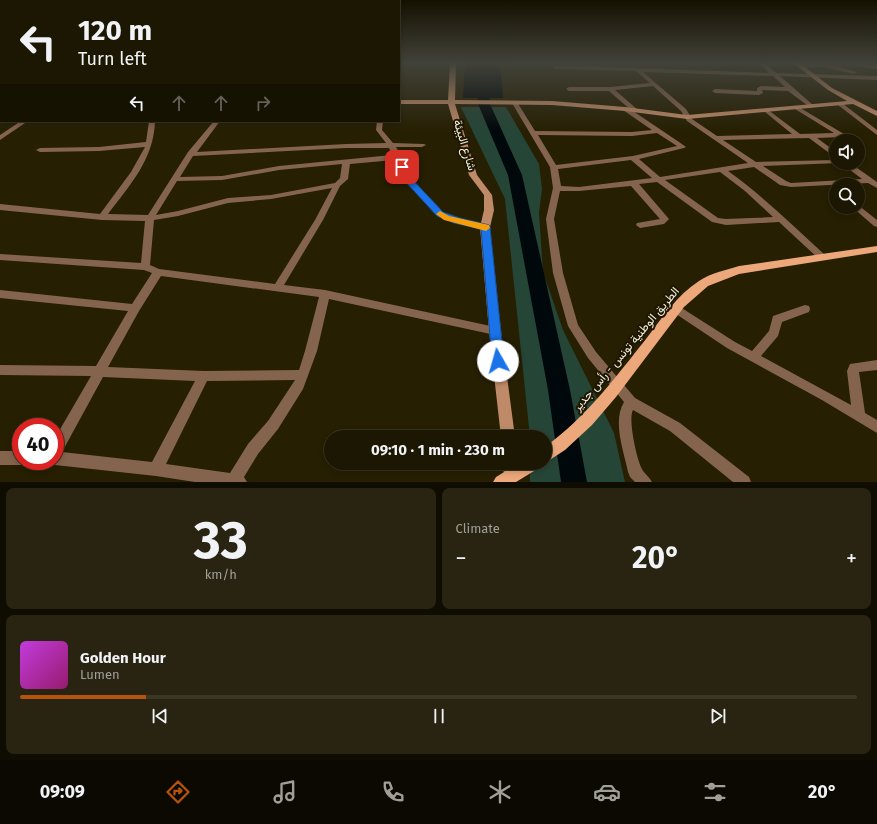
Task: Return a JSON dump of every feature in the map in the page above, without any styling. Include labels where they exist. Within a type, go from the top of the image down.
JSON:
[{"type":"main road","name":"الطريق الوطنية تونس - رأس جدير","points":[[552,450],[587,421],[618,385],[677,309],[704,283],[719,276],[739,270],[877,249]]},
{"type":"street","name":"شارع البيئة","points":[[452,85],[451,102],[474,175],[488,195],[489,210],[485,227],[495,331],[507,430]]},
{"type":"street","points":[[569,89],[610,89],[641,85]]},
{"type":"street","points":[[656,85],[684,110],[687,117],[715,138],[786,184],[874,184]]},
{"type":"street","points":[[786,85],[811,106]]},
{"type":"street","points":[[826,85],[853,102],[877,114]]},
{"type":"street","points":[[715,91],[759,93],[761,92],[759,89],[761,88],[790,89]]},
{"type":"street","points":[[610,89],[636,110]]},
{"type":"street","points":[[400,102],[552,103],[636,110],[687,117],[767,111],[853,102]]},
{"type":"street","points":[[515,103],[554,167],[556,188],[550,219],[558,273],[573,326],[592,355],[631,402],[675,428],[744,482]]},
{"type":"street","points":[[840,104],[877,133]]},
{"type":"street","points":[[797,108],[841,134]]},
{"type":"street","points":[[554,167],[633,158],[682,148],[677,142],[659,132],[625,109]]},
{"type":"street","points":[[767,111],[798,136]]},
{"type":"street","points":[[0,138],[24,122]]},
{"type":"street","points":[[102,217],[132,177],[149,144],[152,133],[152,122]]},
{"type":"street","points":[[144,267],[150,218],[191,154],[216,122]]},
{"type":"street","points":[[380,122],[379,130],[398,157],[406,178],[440,214],[452,219],[485,227]]},
{"type":"street","points":[[533,133],[632,134],[659,132]]},
{"type":"street","points":[[715,138],[829,135]]},
{"type":"street","points":[[811,136],[829,150]]},
{"type":"street","points":[[40,150],[98,149],[149,144]]},
{"type":"street","points":[[191,154],[391,145],[422,145]]},
{"type":"street","points":[[174,179],[222,178],[279,168],[398,157]]},
{"type":"street","points":[[633,158],[658,179],[715,220],[726,222],[781,219]]},
{"type":"street","points":[[278,287],[319,220],[337,185],[344,179],[346,162]]},
{"type":"street","points":[[556,188],[579,189],[633,183],[756,164],[829,162]]},
{"type":"street","points":[[722,170],[748,189],[822,257]]},
{"type":"street","points":[[855,170],[874,184]]},
{"type":"street","points":[[633,183],[665,219],[661,222],[640,225]]},
{"type":"street","points":[[0,207],[102,217],[163,218],[222,202],[270,197],[302,189],[337,185]]},
{"type":"street","points":[[865,214],[877,224]]},
{"type":"street","points":[[0,257],[144,267],[158,272],[325,294],[495,331]]},
{"type":"street","points":[[64,436],[135,308],[158,272]]},
{"type":"street","points":[[0,294],[135,308]]},
{"type":"street","points":[[64,459],[156,469],[237,481],[253,449],[293,397],[299,386],[311,351],[325,294]]},
{"type":"street","points":[[677,309],[708,331],[826,396],[877,427]]},
{"type":"street","points":[[753,357],[774,333],[777,320],[805,309]]},
{"type":"street","points":[[859,416],[853,377],[854,368],[877,365]]},
{"type":"street","points":[[0,370],[204,376],[302,375]]},
{"type":"street","points":[[156,469],[204,376]]},
{"type":"street","points":[[631,402],[625,412],[624,420],[637,477],[646,482]]},
{"type":"street","points":[[0,458],[12,458]]},
{"type":"green space","points":[[461,107],[506,107],[539,164],[542,189],[539,213],[543,272],[563,330],[614,433],[625,482],[530,482],[530,470],[552,470],[552,430],[529,430],[505,199]]},
{"type":"shaded area","points":[[464,85],[502,85],[503,98],[463,98]]},
{"type":"waterway","points":[[483,85],[484,104],[515,175],[559,390],[574,482]]},
{"type":"slow traffic","points":[[440,214],[447,218],[486,228]]},
{"type":"route","points":[[402,167],[406,178],[440,214],[447,218],[485,227],[498,361]]}]
